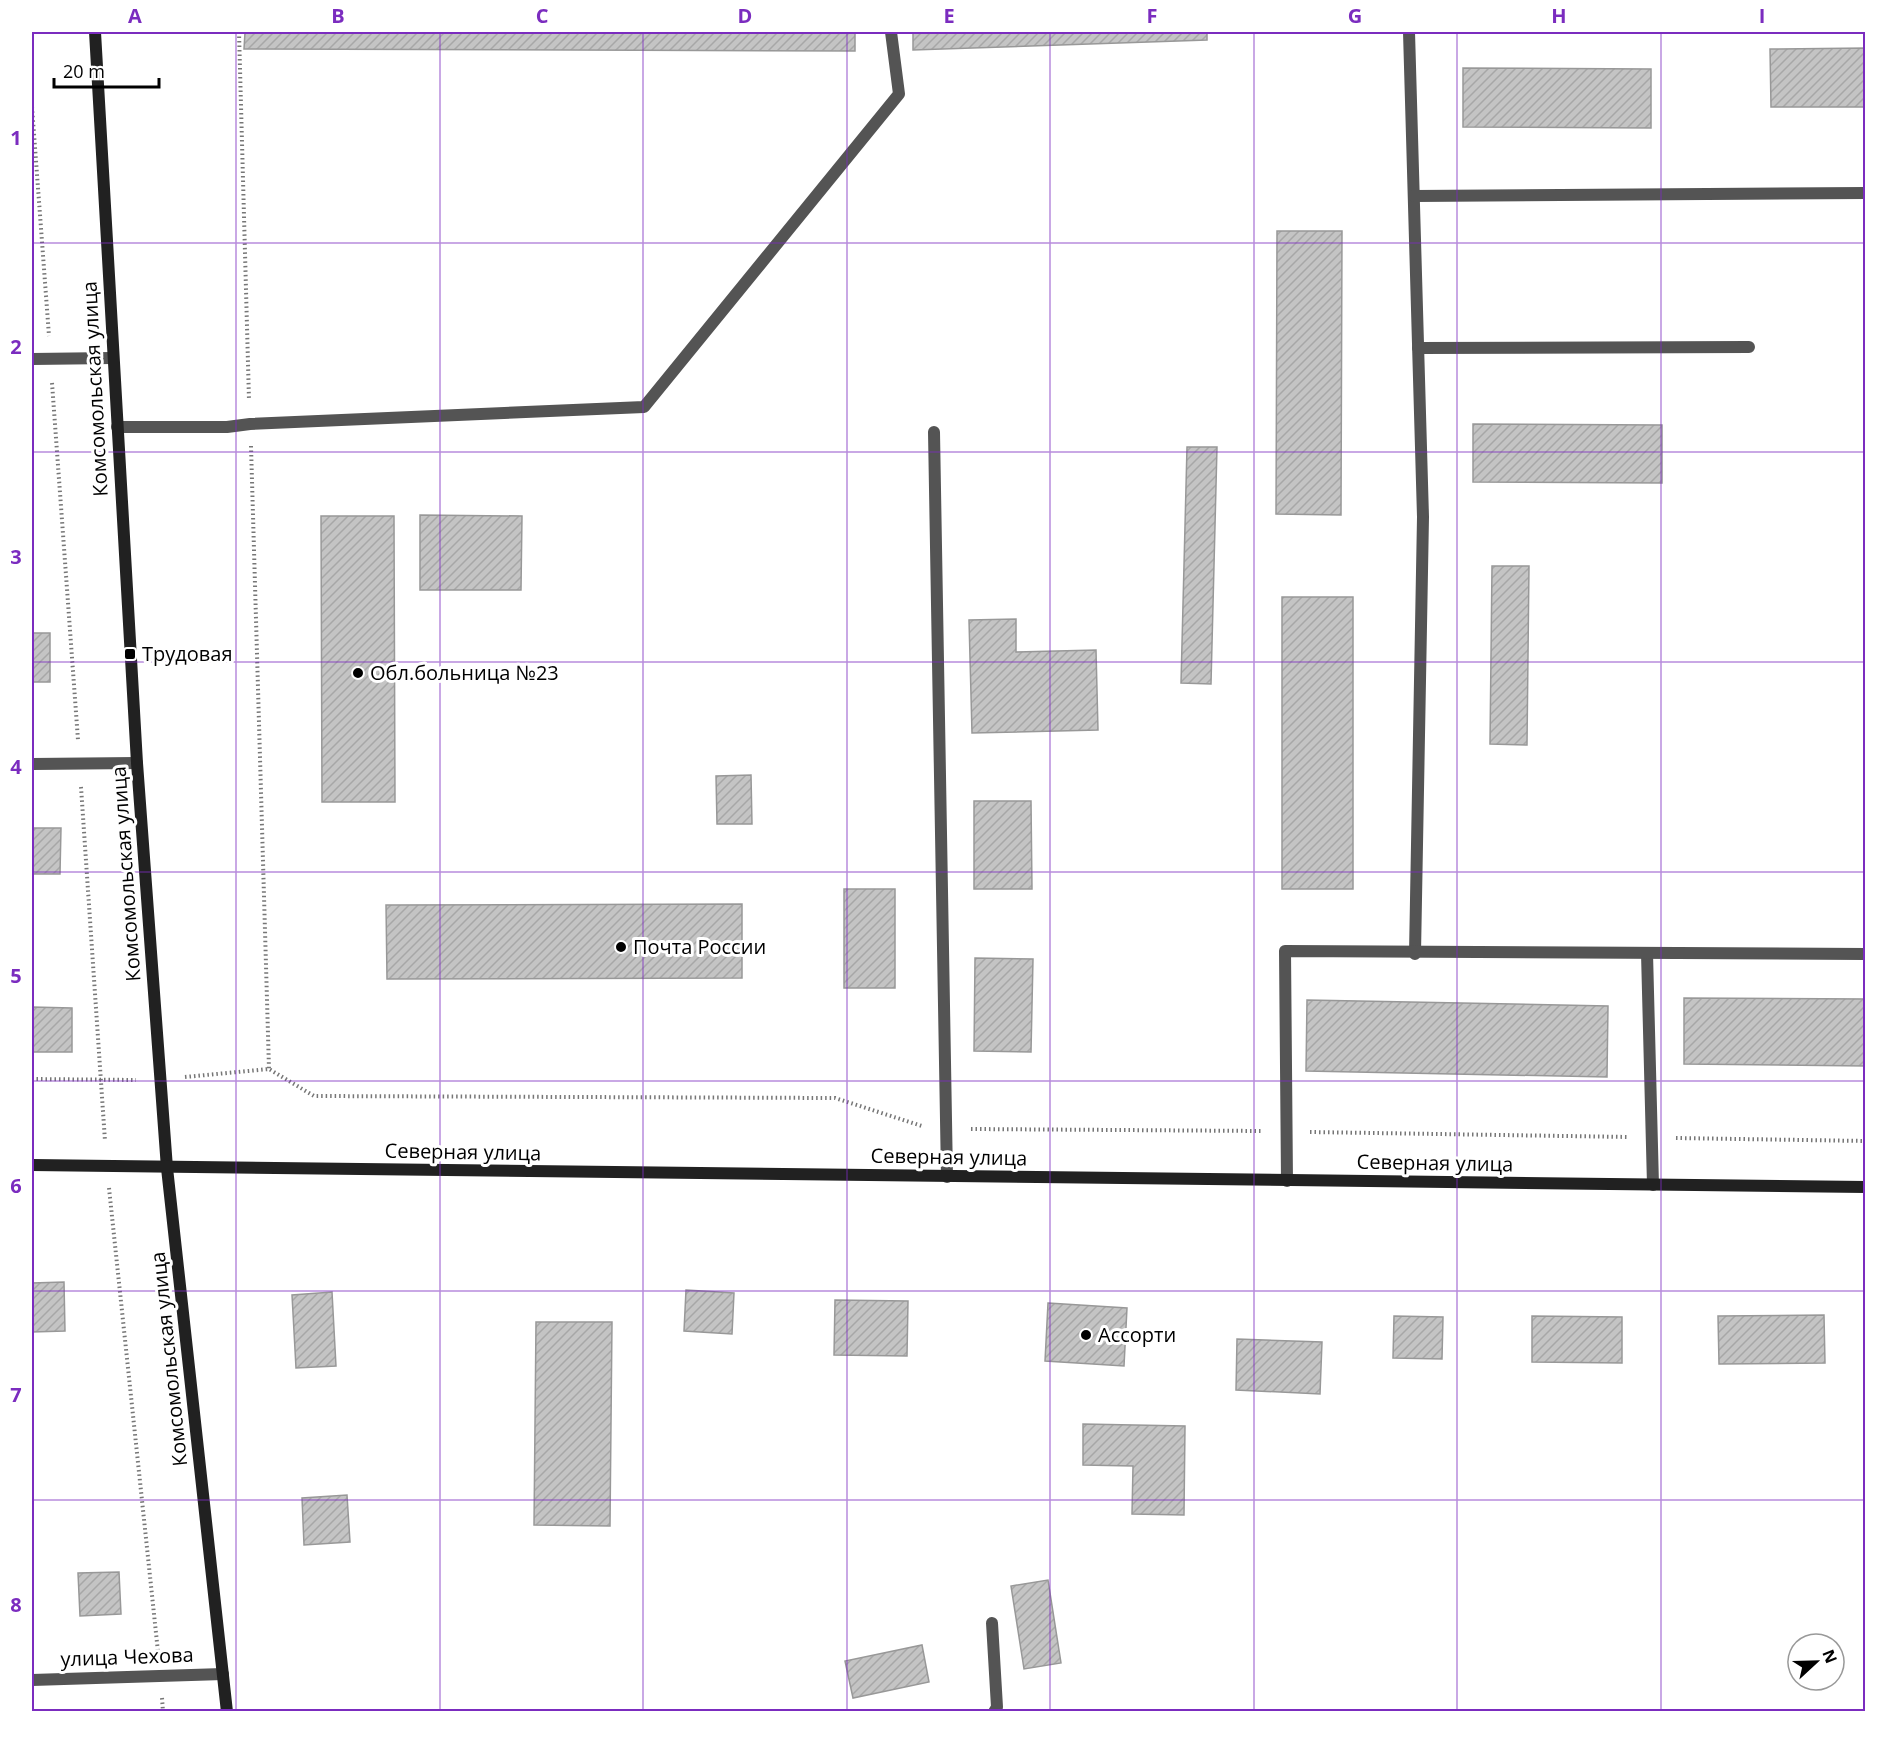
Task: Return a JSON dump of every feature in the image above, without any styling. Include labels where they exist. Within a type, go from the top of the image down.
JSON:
[{"type":"street","name":"Комсомольская улица","points":[[95,32],[137,763],[167,1168],[227,1712]]},
{"type":"street","points":[[117,427],[227,428],[250,424],[644,407],[899,94],[891,32]]},
{"type":"street","points":[[1409,32],[1422,517],[1415,954]]},
{"type":"street","points":[[1414,196],[1866,192]]},
{"type":"street","points":[[1418,348],[1749,347]]},
{"type":"street","points":[[32,358],[112,358]]},
{"type":"street","points":[[934,432],[947,1177]]},
{"type":"street","points":[[32,764],[137,763]]},
{"type":"street","points":[[1287,1181],[1285,951],[1415,954],[1866,954]]},
{"type":"street","points":[[1647,953],[1653,1185]]},
{"type":"street","name":"Северная улица","points":[[32,1166],[1866,1187]]},
{"type":"street","points":[[993,1623],[997,1707],[994,1712]]},
{"type":"street","name":"улица Чехова","points":[[32,1680],[223,1674]]},
{"type":"path","points":[[239,32],[269,1069]]},
{"type":"path","points":[[32,107],[107,1167],[163,1712]]},
{"type":"building","points":[[245,32],[855,32],[855,51],[244,49]]},
{"type":"building","points":[[913,32],[1207,32],[1207,40],[913,50]]},
{"type":"building","points":[[1866,48],[1866,107],[1771,107],[1770,49]]},
{"type":"building","points":[[1463,68],[1651,69],[1651,128],[1463,127]]},
{"type":"building","points":[[1277,231],[1342,231],[1341,515],[1276,514]]},
{"type":"building","points":[[1473,424],[1662,425],[1662,483],[1473,482]]},
{"type":"building","points":[[1187,447],[1217,447],[1211,684],[1181,683]]},
{"type":"building","points":[[420,515],[522,516],[521,590],[420,590]]},
{"type":"building","name":"Обл.больница №23","points":[[321,516],[394,516],[395,802],[322,802]]},
{"type":"building","points":[[1492,566],[1529,566],[1527,745],[1490,744]]},
{"type":"building","points":[[1282,597],[1353,597],[1353,889],[1282,889]]},
{"type":"building","points":[[1016,619],[1016,652],[1096,650],[1098,730],[972,733],[969,620]]},
{"type":"building","points":[[32,633],[50,633],[50,682],[32,682]]},
{"type":"building","points":[[751,775],[752,824],[717,824],[716,776]]},
{"type":"building","points":[[974,801],[1031,801],[1032,889],[974,889]]},
{"type":"building","points":[[32,828],[61,828],[60,874],[32,874]]},
{"type":"building","points":[[844,889],[895,889],[895,988],[844,988]]},
{"type":"building","points":[[742,904],[742,978],[387,979],[386,905]]},
{"type":"building","points":[[975,958],[1033,959],[1031,1052],[974,1051]]},
{"type":"building","points":[[1684,998],[1866,999],[1866,1066],[1684,1064]]},
{"type":"building","points":[[1307,1000],[1608,1006],[1607,1077],[1306,1071]]},
{"type":"building","points":[[32,1007],[72,1008],[72,1052],[32,1052]]},
{"type":"building","points":[[64,1282],[65,1331],[32,1332],[32,1283]]},
{"type":"building","points":[[686,1290],[734,1293],[732,1334],[684,1331]]},
{"type":"building","points":[[332,1292],[336,1366],[296,1368],[292,1295]]},
{"type":"building","points":[[835,1300],[908,1301],[907,1356],[834,1355]]},
{"type":"building","name":"Ассорти","points":[[1048,1303],[1127,1308],[1124,1366],[1045,1361]]},
{"type":"building","points":[[1824,1315],[1825,1363],[1719,1364],[1718,1316]]},
{"type":"building","points":[[1394,1316],[1443,1317],[1442,1359],[1393,1358]]},
{"type":"building","points":[[1532,1316],[1622,1317],[1622,1363],[1532,1362]]},
{"type":"building","points":[[536,1322],[612,1322],[610,1526],[534,1525]]},
{"type":"building","points":[[1237,1339],[1322,1342],[1320,1394],[1236,1390]]},
{"type":"building","points":[[1083,1424],[1185,1426],[1184,1515],[1132,1514],[1133,1466],[1083,1465]]},
{"type":"building","points":[[347,1495],[350,1542],[304,1545],[302,1498]]},
{"type":"building","points":[[119,1572],[121,1614],[80,1616],[78,1573]]},
{"type":"building","points":[[1048,1580],[1061,1663],[1024,1669],[1011,1586]]},
{"type":"building","points":[[922,1645],[929,1682],[853,1698],[845,1661]]},
{"type":"place","name":"Трудовая","points":[[130,654]]},
{"type":"place","name":"Обл.больница №23","points":[[358,673]]},
{"type":"place","name":"Почта России","points":[[621,947]]},
{"type":"place","name":"Ассорти","points":[[1086,1335]]}]
